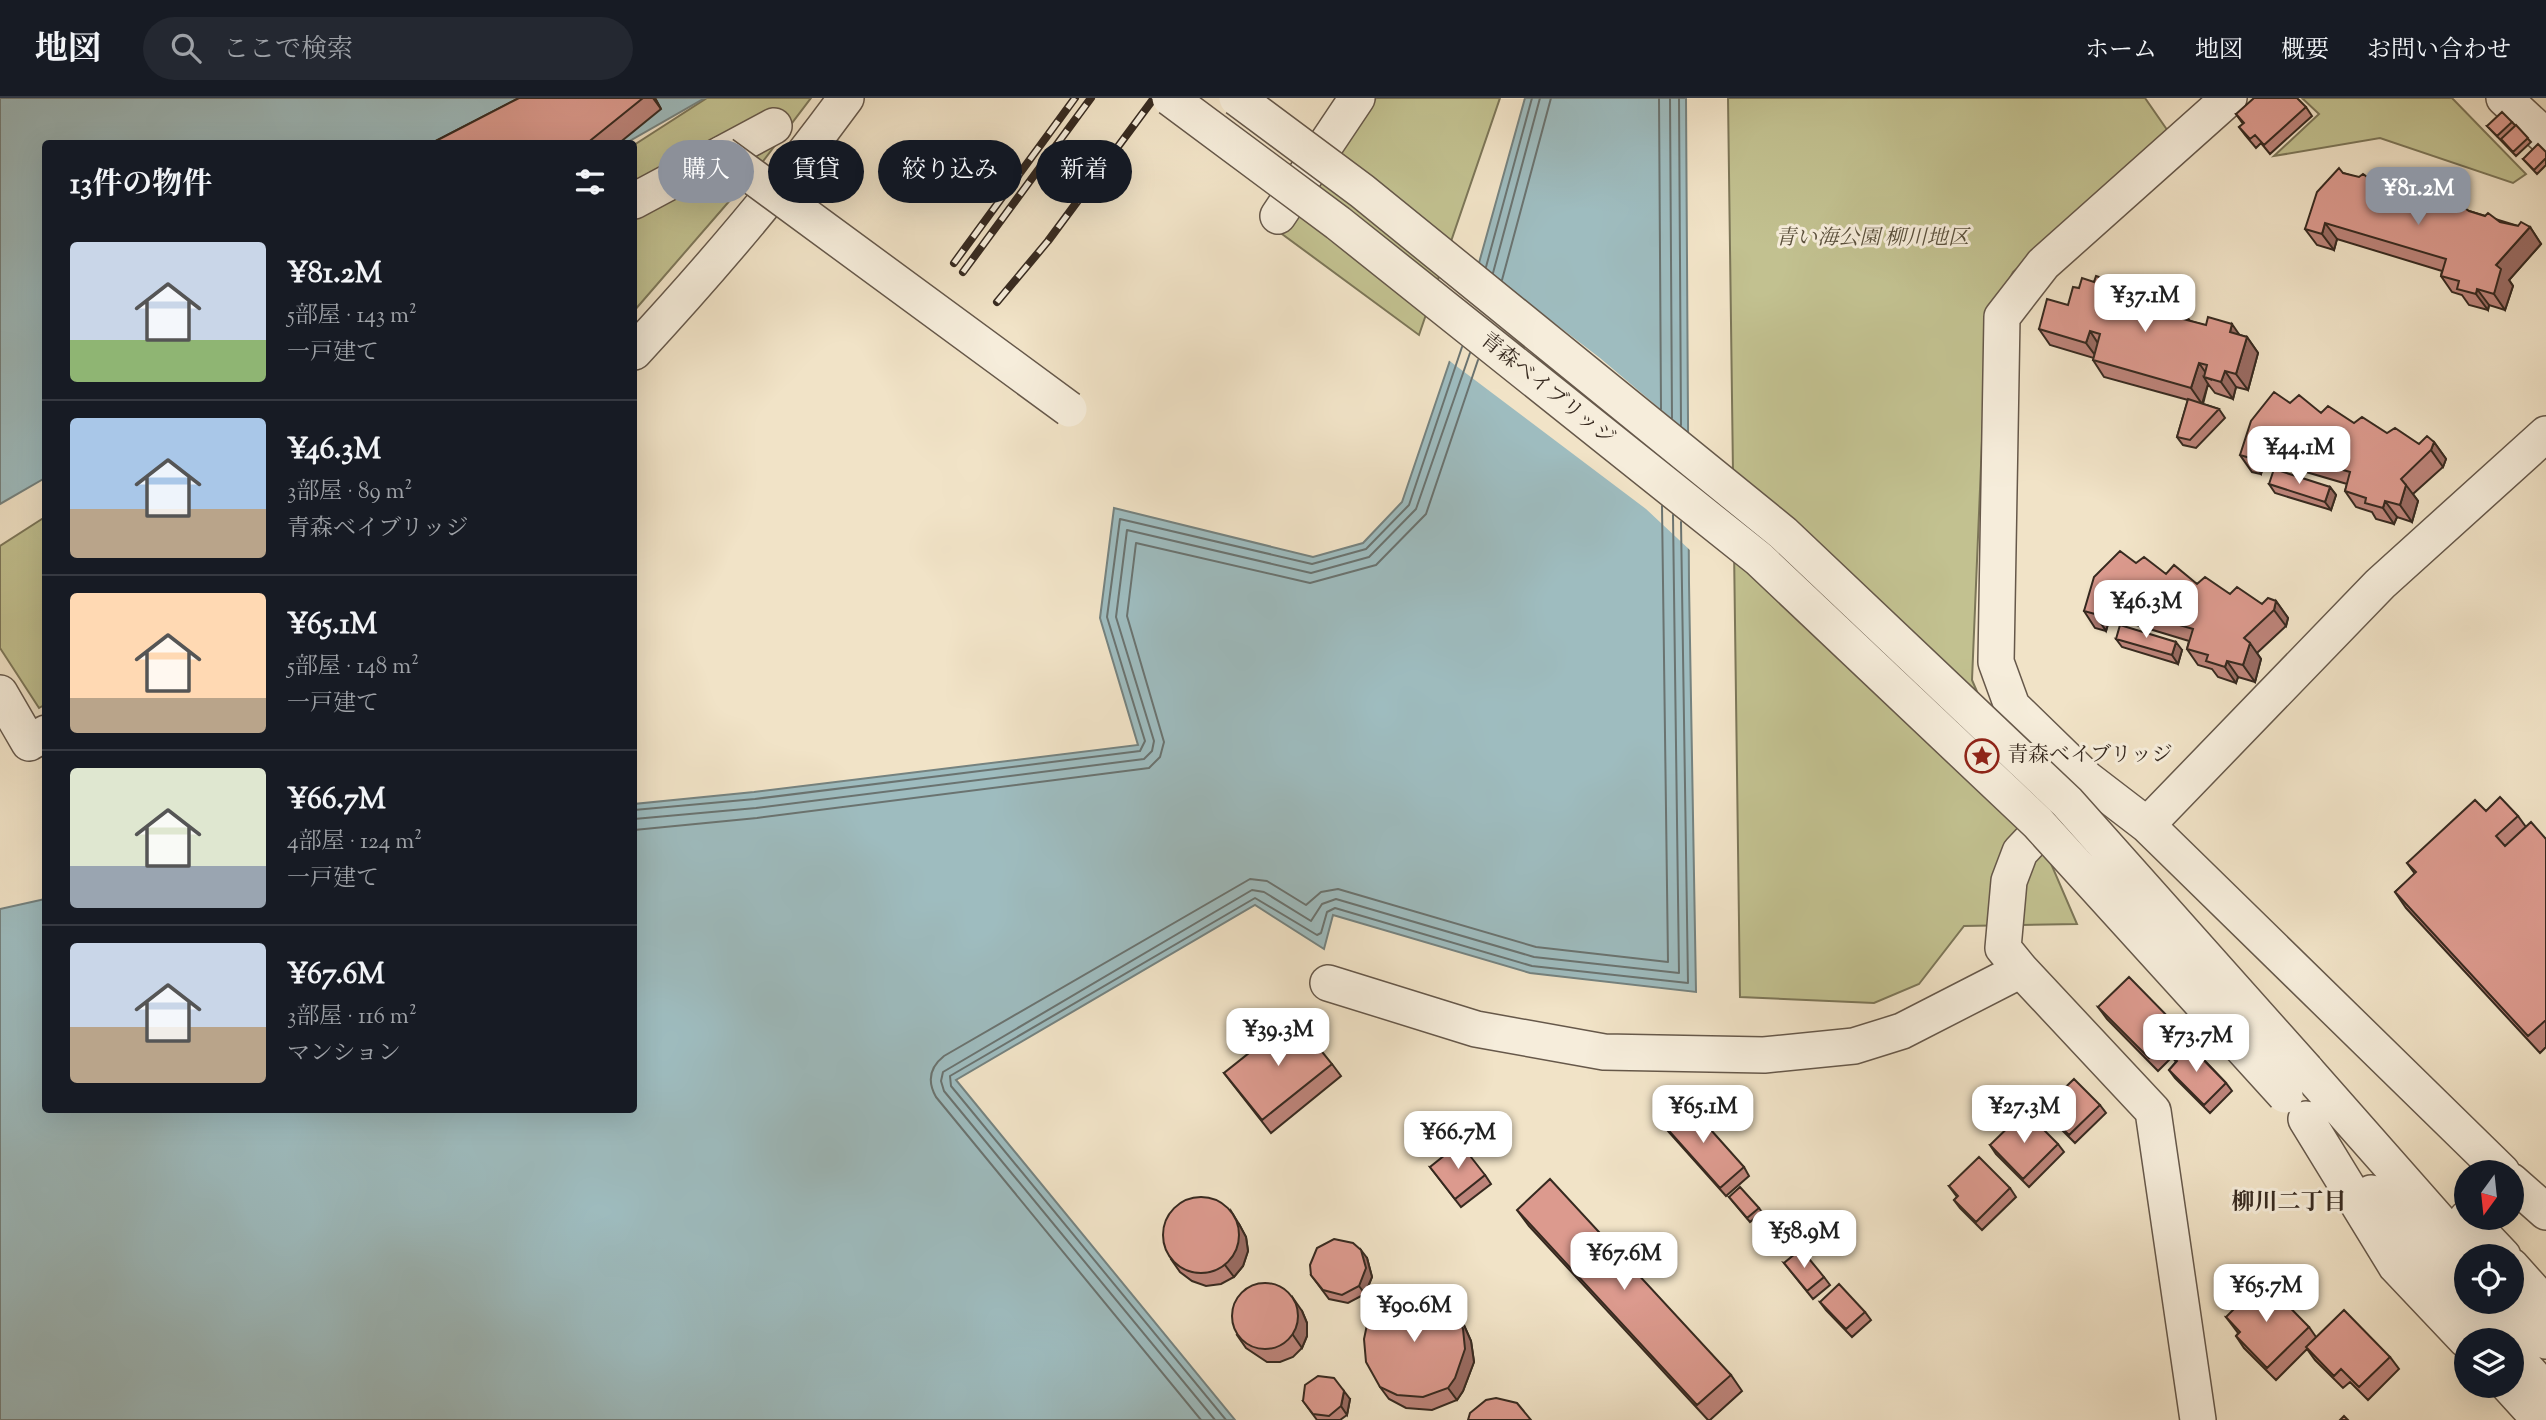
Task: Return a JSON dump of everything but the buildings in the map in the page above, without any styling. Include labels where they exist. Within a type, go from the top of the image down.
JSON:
[{"type":"street","points":[[637,349],[696,286],[805,155],[846,98]]},
{"type":"street","name":"青森ベイブリッジ","points":[[1170,98],[1338,223],[1759,559],[2038,823],[2299,1095]]},
{"type":"street","name":"青森ベイブリッジ","points":[[1237,98],[1362,191],[1783,533],[2067,802],[2299,1095]]},
{"type":"street","points":[[1278,216],[1357,98]]},
{"type":"street","points":[[2229,98],[2043,264],[2002,317],[1996,662],[2012,706],[2087,779],[2147,825],[2490,1160]]},
{"type":"street","points":[[2504,98],[2546,137]]},
{"type":"street","points":[[748,140],[774,126]]},
{"type":"street","points":[[754,178],[1069,409]]},
{"type":"street","points":[[637,199],[658,188]]},
{"type":"street","points":[[2147,825],[2380,583],[2546,434]]},
{"type":"street","points":[[0,693],[29,743],[42,735]]},
{"type":"street","points":[[2087,779],[2020,852],[2010,881],[2003,948],[2153,1111],[2198,1420]]},
{"type":"street","points":[[1328,983],[1476,1029],[1604,1052],[1764,1055],[1854,1046],[1902,1031],[2021,970]]},
{"type":"street","points":[[2299,1095],[2348,1117],[2441,1190],[2454,1204]]},
{"type":"street","points":[[2299,1095],[2454,1285]]},
{"type":"street","points":[[2299,1095],[2396,1266],[2455,1328]]},
{"type":"street","points":[[2348,1117],[2459,1244]]},
{"type":"street","points":[[2524,1193],[2546,1212]]},
{"type":"street","points":[[2478,1230],[2492,1244]]},
{"type":"street","points":[[2524,1280],[2546,1305]]},
{"type":"street","points":[[2478,1314],[2491,1328]]},
{"type":"street","points":[[2522,1314],[2546,1341]]},
{"type":"green space","points":[[707,98],[811,98],[779,140],[768,140],[768,155],[754,173],[754,140],[658,140],[658,203],[728,203],[637,308],[637,143]]},
{"type":"green space","points":[[1376,98],[1500,98],[1419,335],[1282,234]]},
{"type":"green space","name":"青い海公園 柳川地区","points":[[1728,98],[2145,98],[2170,134],[2013,272],[1987,323],[1972,680],[2077,924],[1964,926],[1919,984],[1874,1003],[1740,997]]},
{"type":"green space","points":[[2302,98],[2452,98],[2526,174],[2513,183],[2380,138],[2274,156],[2319,114]]},
{"type":"green space","points":[[42,519],[42,706],[39,708],[0,648],[0,546]]},
{"type":"water","points":[[0,98],[705,98],[631,140],[42,140],[42,480],[0,504]]},
{"type":"water","points":[[1525,98],[1686,98],[1689,583],[1696,992],[1530,973],[1333,915],[1324,949],[1255,905],[956,1080],[1235,1420],[0,1420],[0,909],[42,900],[42,1113],[637,1113],[637,804],[1138,745],[1100,618],[1114,508],[1313,557],[1363,543],[1402,502],[1460,331]]},
{"type":"pier","points":[[1476,263],[1600,358],[1691,435],[1692,552],[1646,509],[1447,359]]},
{"type":"railway","points":[[954,263],[1075,98]]},
{"type":"railway","points":[[963,272],[1091,98]]},
{"type":"railway","points":[[997,302],[1048,241],[1154,98]]},
{"type":"place","name":"青森ベイブリッジ","points":[[1982,756]]},
{"type":"district","name":"柳川二丁目","points":[[2289,1203]]}]
